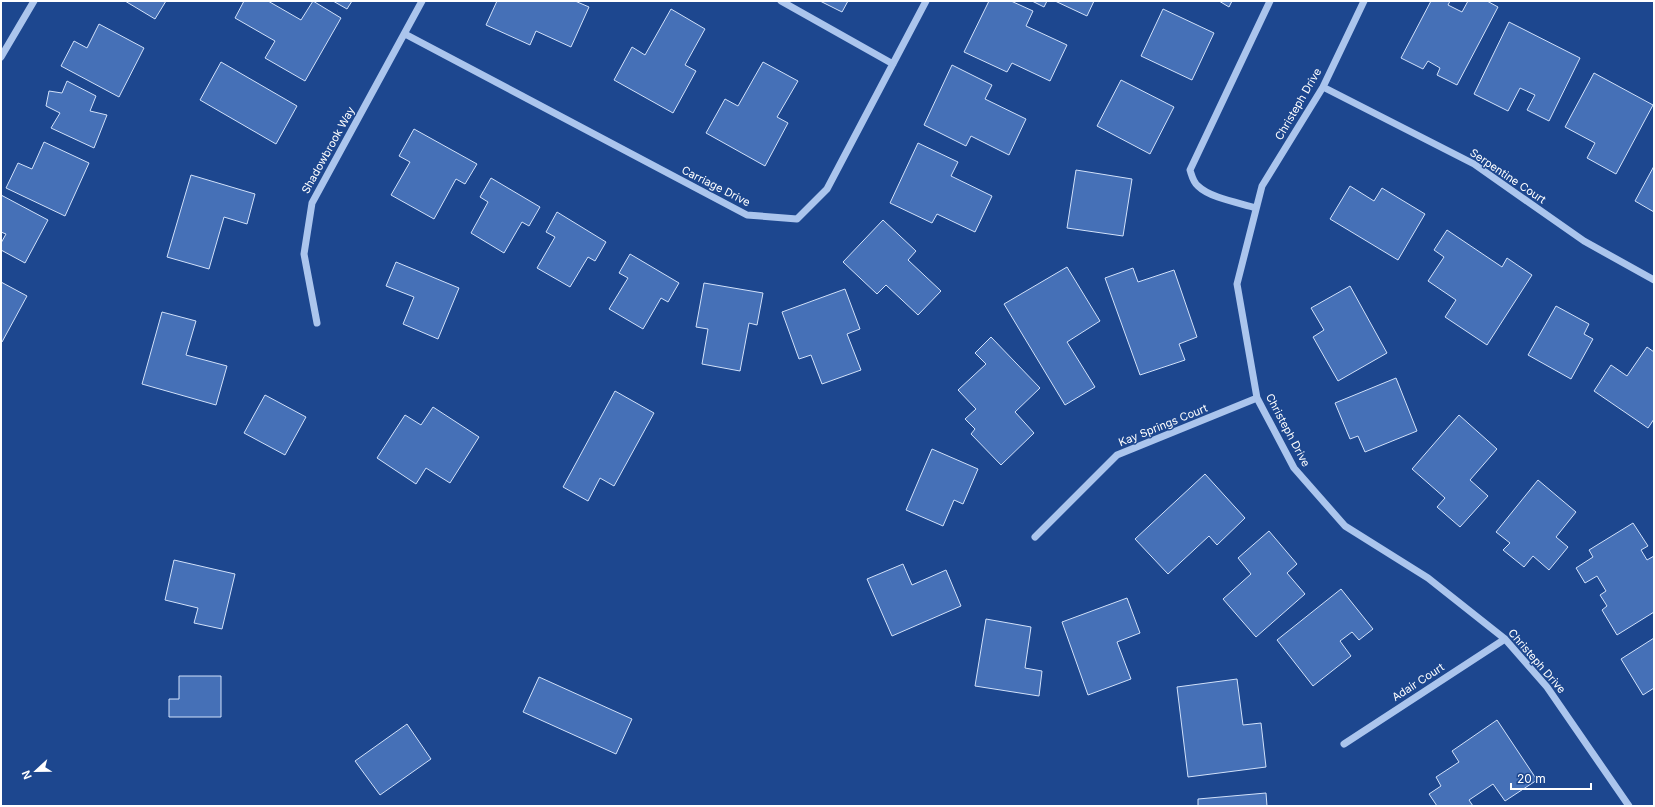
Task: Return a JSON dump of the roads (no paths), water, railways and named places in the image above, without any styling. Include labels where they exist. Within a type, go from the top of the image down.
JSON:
[{"type":"street","points":[[1,57],[34,1]]},
{"type":"street","name":"Shadowbrook Way","points":[[317,323],[304,254],[312,203],[422,1]]},
{"type":"street","points":[[781,1],[893,64]]},
{"type":"street","name":"Carriage Drive","points":[[405,34],[747,215],[797,219],[827,189],[926,1]]},
{"type":"street","points":[[1256,208],[1209,193],[1199,187],[1193,180],[1190,170],[1270,1]]},
{"type":"street","name":"Christeph Drive","points":[[1364,1],[1323,87],[1262,186],[1256,208],[1237,284],[1257,398],[1294,468],[1345,526],[1428,578],[1505,639],[1547,687],[1630,806]]},
{"type":"street","name":"Serpentine Court","points":[[1323,87],[1474,164],[1584,241],[1654,280]]},
{"type":"street","name":"Kay Springs Court","points":[[1035,537],[1117,455],[1257,398]]},
{"type":"street","name":"Adair Court","points":[[1344,744],[1505,639]]}]
